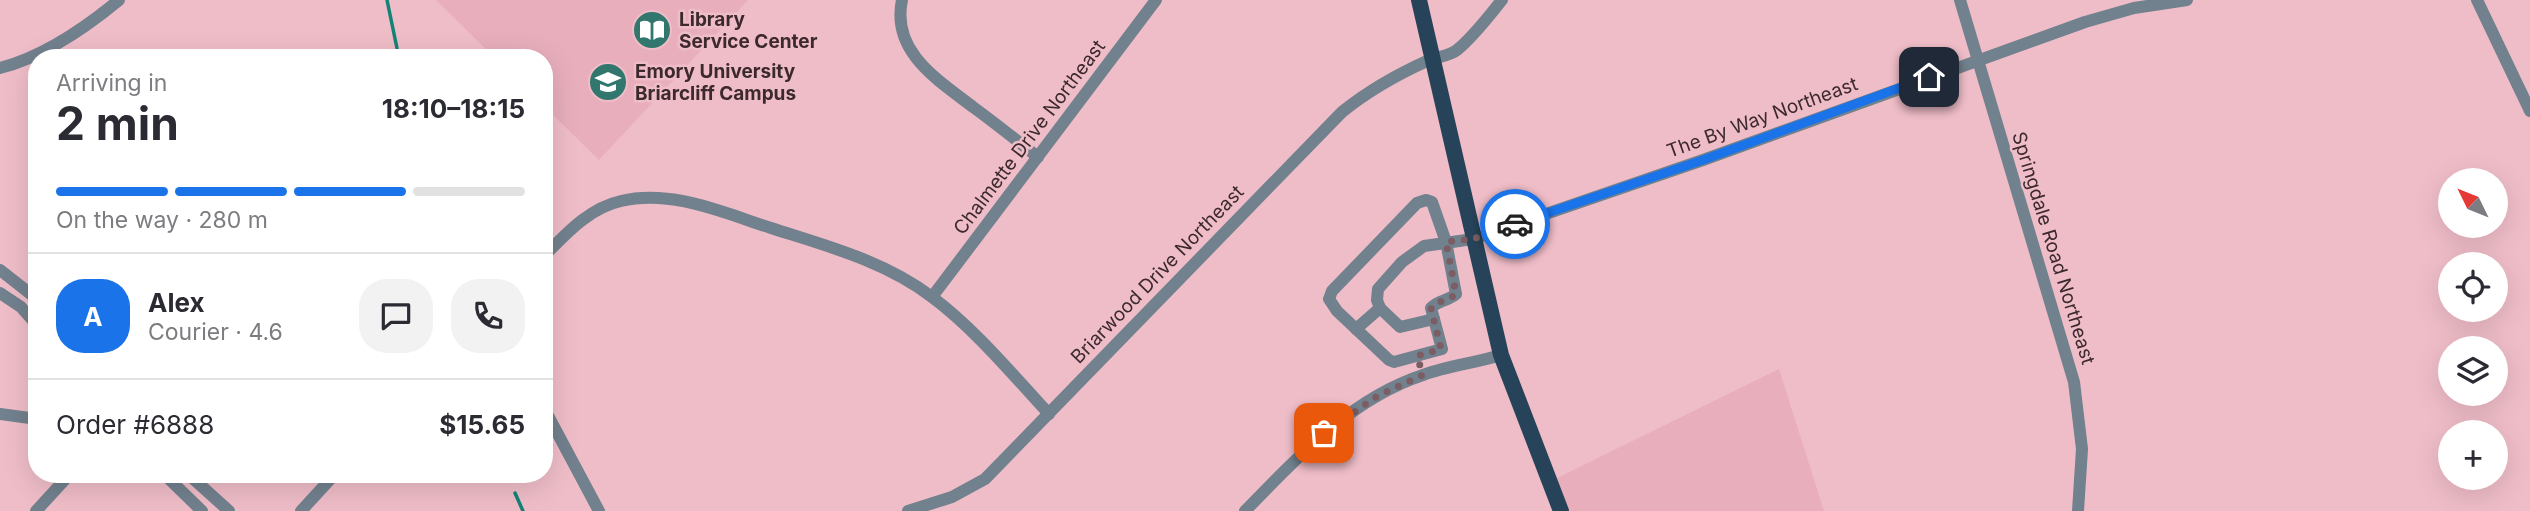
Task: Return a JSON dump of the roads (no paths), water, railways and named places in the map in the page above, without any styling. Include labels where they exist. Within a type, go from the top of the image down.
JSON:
[{"type":"main road","points":[[1419,0],[1501,355],[1561,511]]},
{"type":"street","points":[[45,49],[119,0]]},
{"type":"street","points":[[902,0],[902,26],[916,60],[944,85],[1038,157]]},
{"type":"street","name":"Chalmette Drive Northeast","points":[[932,297],[1156,0]]},
{"type":"street","name":"Briarwood Drive Northeast","points":[[908,511],[952,497],[985,478],[1342,112],[1387,81],[1432,58],[1456,51],[1502,0]]},
{"type":"street","name":"Springdale Road Northeast","points":[[1960,0],[2074,382],[2081,435],[2078,511]]},
{"type":"street","name":"The By Way Northeast","points":[[1380,308],[1377,300],[1378,289],[1402,262],[1423,246],[1473,239],[1703,160],[1977,60],[2115,14],[2184,0]]},
{"type":"street","points":[[2477,0],[2530,111]]},
{"type":"street","points":[[0,68],[28,58]]},
{"type":"street","points":[[553,248],[579,222],[600,208],[632,199],[663,198],[713,209],[833,246],[882,268],[932,297],[994,355],[1049,414]]},
{"type":"street","points":[[1426,200],[1432,202],[1446,242],[1456,294],[1436,302],[1431,308],[1433,319],[1441,349],[1394,362],[1388,360],[1356,330],[1331,305],[1329,299],[1332,291],[1417,203],[1426,200]]},
{"type":"street","points":[[0,270],[28,292]]},
{"type":"street","points":[[0,293],[22,307],[28,314]]},
{"type":"street","points":[[1356,330],[1380,308],[1400,327],[1433,319]]},
{"type":"street","points":[[1245,511],[1312,442],[1379,395],[1423,375],[1501,355]]},
{"type":"street","points":[[1417,356],[1423,375]]},
{"type":"street","points":[[0,414],[28,418]]},
{"type":"street","points":[[553,425],[599,511]]},
{"type":"street","points":[[36,511],[62,483]]},
{"type":"street","points":[[173,483],[202,511]]},
{"type":"street","points":[[198,483],[229,511]]},
{"type":"street","points":[[301,511],[327,483]]},
{"type":"waterway","points":[[387,0],[397,49]]},
{"type":"waterway","points":[[515,493],[523,511]]},
{"type":"place","name":"Library Service Center","points":[[652,30]]},
{"type":"place","name":"Emory University Briarcliff Campus","points":[[608,82]]}]
